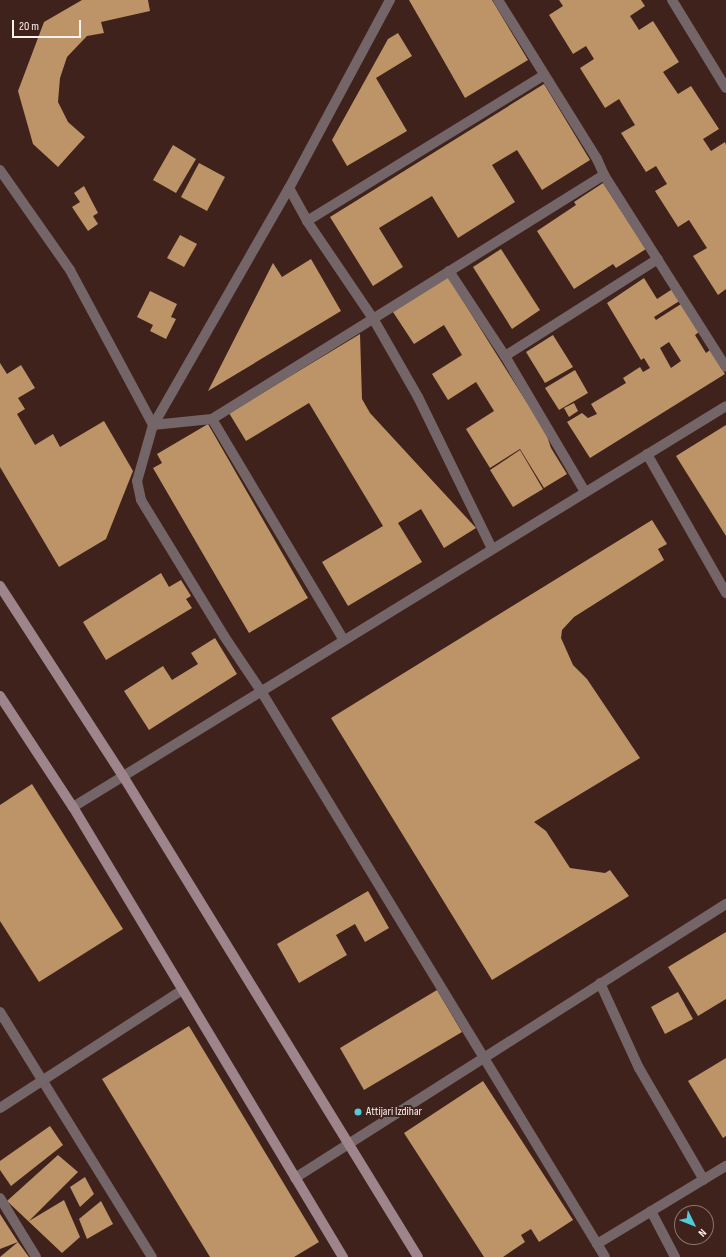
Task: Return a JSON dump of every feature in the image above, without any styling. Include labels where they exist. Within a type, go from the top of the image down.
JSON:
[{"type":"main road","points":[[0,586],[123,776],[418,1257]]},
{"type":"main road","points":[[0,696],[73,807],[181,991],[343,1257]]},
{"type":"street","points":[[390,0],[289,188],[153,425],[136,481],[141,500],[224,636],[261,691],[485,1056],[605,1257]]},
{"type":"street","points":[[498,0],[597,159],[604,175],[726,367]]},
{"type":"street","points":[[672,0],[726,88]]},
{"type":"street","points":[[307,222],[544,75]]},
{"type":"street","points":[[0,170],[70,270],[153,425]]},
{"type":"street","points":[[153,425],[212,419],[374,320],[604,175]]},
{"type":"street","points":[[289,188],[307,222],[374,320],[418,397],[492,549]]},
{"type":"street","points":[[505,356],[658,259]]},
{"type":"street","points":[[450,271],[505,356],[585,492]]},
{"type":"street","points":[[73,807],[726,406]]},
{"type":"street","points":[[212,419],[344,640]]},
{"type":"street","points":[[648,454],[726,593]]},
{"type":"street","points":[[295,1178],[600,983],[725,908]]},
{"type":"street","points":[[600,983],[639,1068],[704,1180]]},
{"type":"street","points":[[0,1108],[181,991]]},
{"type":"street","points":[[0,1012],[44,1080],[152,1257]]},
{"type":"street","points":[[598,1244],[726,1166]]},
{"type":"street","points":[[0,1198],[36,1257]]},
{"type":"street","points":[[651,1212],[675,1257]]},
{"type":"building","points":[[82,0],[148,0],[150,11],[101,22],[104,33],[87,36],[67,57],[60,78],[58,102],[68,122],[85,137],[58,167],[33,144],[18,91],[44,22]]},
{"type":"building","points":[[409,0],[492,0],[528,60],[465,98]]},
{"type":"building","points":[[559,0],[641,0],[645,6],[630,16],[639,30],[653,21],[679,62],[663,72],[678,94],[691,86],[719,129],[703,139],[711,151],[725,142],[726,145],[726,289],[718,295],[693,256],[707,248],[689,220],[678,227],[655,191],[667,184],[656,166],[646,172],[621,133],[635,125],[619,99],[605,108],[580,68],[594,59],[586,46],[573,54],[549,15],[563,6]]},
{"type":"building","points":[[398,33],[412,56],[376,78],[407,131],[347,166],[332,140],[388,39]]},
{"type":"building","points":[[544,84],[590,160],[542,190],[517,150],[492,165],[515,202],[458,238],[432,196],[379,228],[403,267],[373,286],[330,217]]},
{"type":"building","points":[[173,145],[196,159],[176,193],[153,180]]},
{"type":"building","points":[[199,163],[225,177],[207,211],[181,197]]},
{"type":"building","points":[[603,183],[646,249],[616,268],[613,264],[574,289],[537,231],[576,205],[574,202]]},
{"type":"building","points":[[84,186],[98,213],[93,216],[98,224],[88,231],[72,207],[80,202],[74,193]]},
{"type":"building","points":[[180,235],[197,244],[184,267],[167,258]]},
{"type":"building","points":[[501,249],[540,310],[512,329],[473,267]]},
{"type":"building","points":[[311,259],[341,311],[208,391],[273,263],[282,277]]},
{"type":"building","points":[[448,277],[546,433],[551,448],[567,474],[544,488],[520,449],[490,468],[466,429],[494,411],[476,382],[448,400],[432,374],[462,355],[444,325],[414,344],[393,312]]},
{"type":"building","points":[[644,278],[657,299],[674,288],[681,300],[654,317],[656,320],[681,304],[699,332],[695,335],[706,353],[710,350],[725,374],[590,458],[567,422],[582,413],[588,418],[597,414],[591,404],[626,383],[623,378],[640,367],[643,372],[650,368],[644,358],[641,360],[607,303]],"holes":[[[669,342],[681,361],[671,368],[660,348]]]},
{"type":"building","points":[[150,291],[177,304],[171,317],[176,319],[166,339],[150,331],[153,325],[137,317]]},
{"type":"building","points":[[360,334],[362,399],[370,413],[476,528],[444,548],[421,509],[398,523],[422,562],[348,606],[322,562],[383,526],[309,403],[246,441],[229,413]]},
{"type":"building","points":[[553,335],[573,367],[545,383],[526,352]]},
{"type":"building","points":[[0,363],[7,374],[21,365],[35,388],[18,398],[25,409],[17,414],[35,445],[53,434],[60,447],[104,421],[133,471],[106,539],[59,567],[0,467]]},
{"type":"building","points":[[575,370],[588,393],[559,410],[545,388]]},
{"type":"building","points":[[574,403],[578,411],[569,417],[564,408]]},
{"type":"building","points":[[208,424],[308,598],[249,633],[153,468],[162,463],[157,454]]},
{"type":"building","points":[[726,425],[726,536],[676,456]]},
{"type":"building","points":[[520,450],[543,489],[513,507],[490,470]]},
{"type":"building","points":[[652,520],[667,544],[658,549],[664,560],[574,617],[562,630],[561,638],[573,665],[587,679],[640,758],[534,822],[546,831],[570,868],[605,873],[610,870],[629,896],[492,980],[331,718]]},
{"type":"building","points":[[161,573],[169,587],[181,580],[191,596],[186,599],[192,608],[106,660],[83,622]]},
{"type":"building","points":[[215,638],[237,674],[149,730],[124,691],[163,666],[172,680],[198,664],[191,653]]},
{"type":"building","points":[[32,784],[123,929],[39,982],[0,921],[0,805]]},
{"type":"building","points":[[368,891],[389,928],[365,942],[355,924],[336,935],[347,955],[299,983],[277,944]]},
{"type":"building","points":[[726,932],[726,999],[698,1016],[668,967]]},
{"type":"building","points":[[437,990],[462,1032],[364,1090],[340,1048]]},
{"type":"building","points":[[678,992],[693,1019],[665,1034],[651,1007]]},
{"type":"building","points":[[189,1026],[319,1242],[294,1257],[210,1257],[102,1079]]},
{"type":"building","points":[[726,1058],[726,1136],[723,1138],[688,1081]]},
{"type":"building","points":[[483,1081],[573,1220],[539,1242],[531,1229],[521,1235],[525,1242],[503,1257],[484,1257],[404,1133]]},
{"type":"building","points":[[50,1126],[63,1145],[11,1186],[0,1170],[0,1161]]},
{"type":"building","points":[[58,1155],[78,1172],[29,1221],[64,1200],[80,1237],[62,1253],[7,1201]]},
{"type":"building","points":[[85,1177],[94,1194],[80,1207],[70,1187]]},
{"type":"building","points":[[101,1201],[113,1224],[87,1239],[79,1219]]},
{"type":"building","points":[[0,1214],[18,1242],[0,1249]]},
{"type":"building","points":[[18,1242],[29,1257],[0,1257]]},
{"type":"place","name":"Attijari Izdihar","points":[[358,1112]]}]
